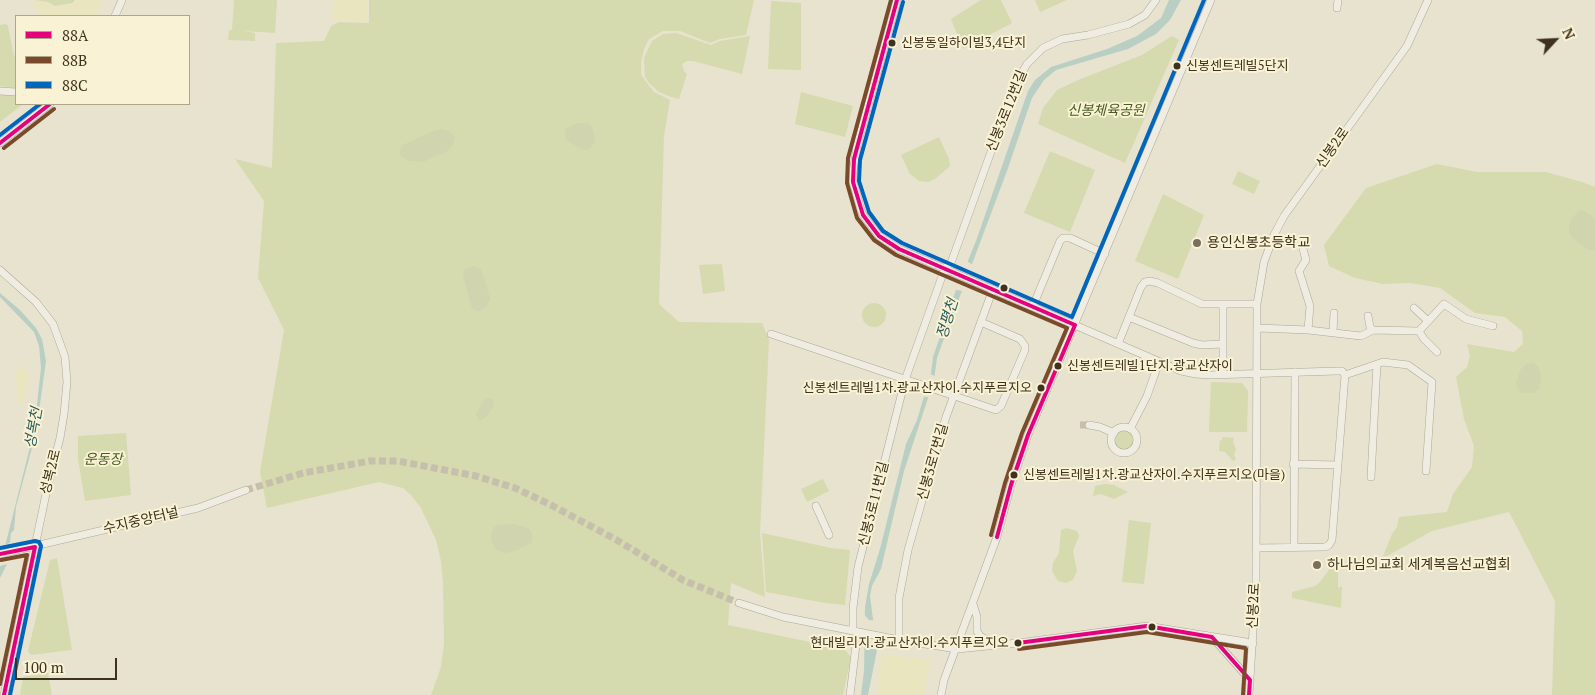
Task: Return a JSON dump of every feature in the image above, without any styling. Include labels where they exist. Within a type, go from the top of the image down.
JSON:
[{"type":"street","points":[[116,15],[122,0]]},
{"type":"street","points":[[897,0],[857,146],[853,182],[863,216],[879,236],[899,249],[1181,371],[1196,374],[1342,371],[1346,375]]},
{"type":"street","name":"신봉3로12번길","points":[[945,268],[952,263],[1014,85],[1027,64],[1043,48],[1062,39],[1088,35],[1128,24],[1145,15],[1156,0]]},
{"type":"street","points":[[941,695],[944,680],[997,537],[1010,485],[1028,435],[1211,0]]},
{"type":"street","name":"신봉2로","points":[[1249,695],[1253,644],[1256,548],[1257,304],[1264,262],[1274,235],[1284,216],[1407,46],[1428,0]]},
{"type":"street","points":[[0,91],[15,92]]},
{"type":"street","points":[[0,143],[49,105]]},
{"type":"street","points":[[1033,306],[1060,241],[1063,238],[1070,238],[1105,254]]},
{"type":"street","points":[[1302,249],[1306,260],[1299,271],[1310,306],[1308,330]]},
{"type":"street","name":"신봉3로11번길","points":[[855,630],[852,608],[858,567],[905,380],[945,268]]},
{"type":"street","name":"성복2로","points":[[0,270],[36,302],[53,324],[62,348],[67,371],[64,414],[4,695]]},
{"type":"street","points":[[1118,344],[1141,287],[1145,282],[1150,281],[1202,304],[1257,304]]},
{"type":"street","name":"신봉3로7번길","points":[[899,640],[899,598],[908,550],[946,417],[993,289]]},
{"type":"street","points":[[1223,304],[1223,374]]},
{"type":"street","points":[[1258,328],[1308,330],[1361,336],[1374,330],[1419,331],[1444,304],[1466,319],[1493,326]]},
{"type":"street","points":[[1414,308],[1428,321]]},
{"type":"street","points":[[1333,332],[1334,313]]},
{"type":"street","points":[[1368,316],[1370,327],[1374,330]]},
{"type":"street","points":[[1129,317],[1193,343],[1202,345],[1223,344]]},
{"type":"street","points":[[771,334],[914,383],[954,394],[988,408],[998,408],[1001,406],[1025,350],[1024,343],[981,322]]},
{"type":"street","points":[[1419,331],[1437,352]]},
{"type":"street","points":[[1130,429],[1147,396],[1159,362]]},
{"type":"street","points":[[1346,375],[1383,362],[1408,365],[1432,382],[1426,471]]},
{"type":"street","points":[[1371,476],[1378,364]]},
{"type":"street","points":[[1294,548],[1295,372]]},
{"type":"street","points":[[1256,548],[1325,547],[1332,540],[1346,375]]},
{"type":"street","points":[[1090,425],[1114,433]]},
{"type":"street","points":[[1122,428],[1130,429],[1137,440],[1134,448],[1126,453],[1118,452],[1112,446],[1111,438],[1114,433],[1122,428]]},
{"type":"street","points":[[1293,464],[1338,466]]},
{"type":"street","name":"수지중앙터널","points":[[0,554],[198,508],[246,490]]},
{"type":"street","points":[[816,506],[829,535]]},
{"type":"street","points":[[739,603],[783,617],[899,640],[957,649],[1146,626],[1253,644]]},
{"type":"street","points":[[973,604],[977,617],[977,631],[980,636],[997,645]]},
{"type":"street","points":[[1212,637],[1250,680]]},
{"type":"street","points":[[850,695],[856,645]]},
{"type":"shaded area","points":[[28,0],[47,3],[55,7],[72,5],[76,0],[103,0],[96,15],[42,15]]},
{"type":"shaded area","points":[[335,0],[367,0],[367,22],[332,18]]},
{"type":"shaded area","points":[[21,362],[29,378],[22,405],[19,404],[16,384],[16,374]]},
{"type":"shaded area","points":[[881,654],[931,660],[924,695],[878,695]]},
{"type":"green space","points":[[35,0],[75,0],[72,3],[55,6],[48,2]]},
{"type":"green space","points":[[234,0],[277,0],[275,33],[243,31],[255,33],[255,41],[228,40],[229,30],[232,30]]},
{"type":"green space","points":[[369,0],[754,0],[746,35],[720,39],[710,43],[680,31],[663,31],[649,39],[644,49],[641,75],[654,92],[670,100],[664,136],[659,304],[679,322],[762,323],[769,340],[760,533],[765,597],[731,583],[728,625],[844,649],[851,657],[843,695],[431,695],[441,667],[444,644],[441,561],[436,540],[421,508],[411,495],[403,488],[379,482],[267,508],[260,472],[284,330],[258,278],[264,201],[235,159],[272,168],[276,43],[324,41],[331,26],[339,22],[369,23]]},
{"type":"green space","points":[[981,0],[1001,0],[1012,23],[963,49],[951,19]]},
{"type":"green space","points":[[1035,0],[1067,0],[1040,12]]},
{"type":"green space","points":[[771,1],[801,3],[801,70],[768,69]]},
{"type":"green space","points":[[6,24],[8,26],[15,57],[15,88],[0,86],[0,25]]},
{"type":"green space","points":[[676,33],[711,45],[720,41],[750,36],[742,74],[687,61],[682,64],[687,74],[679,99],[659,92],[645,77],[644,58],[652,41],[663,34]]},
{"type":"green space","name":"신봉체육공원","points":[[1172,36],[1179,40],[1125,163],[1038,124],[1043,108],[1057,90],[1142,55]]},
{"type":"green space","points":[[801,92],[853,106],[845,137],[795,124]]},
{"type":"green space","points":[[0,94],[15,96],[15,105],[22,105],[0,122]]},
{"type":"green space","points":[[587,123],[592,127],[595,140],[591,148],[587,150],[581,149],[565,137],[566,129],[575,124]]},
{"type":"green space","points":[[442,129],[450,132],[455,137],[453,145],[447,151],[423,162],[410,161],[402,157],[399,151],[403,145]]},
{"type":"green space","points":[[939,137],[949,159],[950,166],[935,179],[928,182],[919,181],[910,174],[901,155]]},
{"type":"green space","points":[[1050,151],[1095,170],[1070,232],[1024,213]]},
{"type":"green space","points":[[1437,164],[1477,172],[1546,172],[1595,187],[1595,695],[1552,695],[1555,601],[1509,512],[1432,531],[1387,556],[1383,556],[1397,527],[1399,517],[1447,512],[1453,494],[1472,467],[1474,446],[1464,419],[1456,377],[1467,367],[1470,356],[1467,344],[1514,352],[1523,344],[1522,331],[1505,317],[1475,313],[1440,288],[1410,283],[1383,284],[1355,278],[1329,266],[1324,245],[1366,188]]},
{"type":"green space","points":[[1238,171],[1260,181],[1254,194],[1232,184]]},
{"type":"green space","points":[[1163,194],[1204,215],[1178,279],[1135,261]]},
{"type":"green space","points":[[1581,209],[1595,218],[1595,251],[1588,250],[1572,237],[1569,231],[1569,225],[1573,217]]},
{"type":"green space","points":[[722,264],[725,291],[703,294],[699,265]]},
{"type":"green space","points":[[474,266],[482,272],[490,299],[486,307],[479,311],[473,309],[471,305],[463,275],[464,270]]},
{"type":"green space","points":[[874,303],[882,307],[886,315],[882,323],[874,327],[866,323],[862,315],[866,307]]},
{"type":"green space","points":[[1533,363],[1539,368],[1541,375],[1539,389],[1533,393],[1521,393],[1516,384],[1520,371],[1526,364]]},
{"type":"green space","points":[[1211,382],[1242,383],[1248,391],[1247,432],[1209,432]]},
{"type":"green space","points":[[488,398],[493,399],[494,404],[485,418],[479,421],[476,415],[484,400]]},
{"type":"green space","points":[[1124,428],[1129,429],[1135,435],[1135,445],[1129,451],[1124,452],[1119,451],[1113,445],[1112,440],[1113,435],[1119,429]]},
{"type":"green space","name":"운동장","points":[[126,433],[131,495],[85,501],[78,459],[78,436]]},
{"type":"green space","points":[[1222,437],[1234,438],[1233,442],[1236,449],[1234,455],[1236,459],[1233,461],[1225,452],[1219,451]]},
{"type":"green space","points":[[823,479],[829,491],[807,502],[801,489]]},
{"type":"green space","points":[[1114,485],[1128,492],[1114,499],[1101,494],[1093,496],[1095,486]]},
{"type":"green space","points":[[1129,520],[1151,523],[1144,584],[1122,582]]},
{"type":"green space","points":[[513,524],[528,528],[532,533],[532,542],[515,551],[506,553],[496,550],[491,536],[493,528],[498,525]]},
{"type":"green space","points":[[1066,528],[1077,531],[1079,536],[1073,551],[1077,571],[1073,580],[1066,583],[1058,581],[1052,571],[1053,563],[1059,553],[1061,530]]},
{"type":"green space","points":[[762,533],[831,548],[850,550],[845,605],[766,592]]},
{"type":"green space","points":[[1338,557],[1338,588],[1342,586],[1341,608],[1292,598],[1292,592],[1315,586],[1320,582]]},
{"type":"green space","points":[[57,558],[72,650],[31,655],[28,651],[50,560]]},
{"type":"green space","points":[[48,673],[52,695],[20,695],[23,677]]},
{"type":"water","name":"정평천","points":[[1169,0],[1181,0],[1170,20],[1156,34],[1128,49],[1056,70],[1044,80],[1032,98],[1007,171],[937,358],[934,380],[904,471],[881,569],[872,586],[870,596],[877,650],[868,695],[861,695],[864,671],[865,607],[869,584],[880,549],[906,444],[917,420],[931,373],[933,357],[956,290],[976,241],[1028,91],[1035,80],[1051,67],[1107,49],[1137,36],[1161,18]]},
{"type":"water","points":[[0,293],[20,310],[36,328],[42,339],[46,361],[36,433],[16,507],[8,562],[0,578],[0,566],[34,431],[41,368],[39,346],[34,332],[0,297]]},
{"type":"pier","points":[[965,260],[975,266],[965,292],[954,289]]},
{"type":"pier","points":[[928,373],[937,377],[931,398],[922,396]]},
{"type":"pier","points":[[13,542],[10,563],[0,566],[3,545]]},
{"type":"pier","points":[[863,613],[869,620],[877,621],[876,630],[879,650],[862,647]]},
{"type":"tunnel","points":[[1080,425],[1089,425]]},
{"type":"tunnel","points":[[246,490],[303,473],[370,461],[398,461],[476,476],[515,488],[551,505],[615,539],[683,580],[739,603]]},
{"type":"transit line","name":"88B","points":[[891,0],[848,158],[847,183],[857,218],[874,240],[896,255],[1067,328],[1022,433],[1005,483],[991,535]]},
{"type":"transit line","name":"88A","points":[[897,0],[854,159],[853,182],[863,215],[879,236],[899,249],[1075,325],[1028,435],[1011,485],[997,537]]},
{"type":"transit line","name":"88C","points":[[903,2],[860,160],[859,181],[869,212],[883,231],[902,243],[1072,317],[1204,0]]},
{"type":"transit line","name":"88C","points":[[0,135],[39,105]]},
{"type":"transit line","name":"88A","points":[[0,143],[49,105]]},
{"type":"transit line","name":"88B","points":[[4,148],[54,109]]},
{"type":"transit line","name":"88C","points":[[0,548],[35,541],[39,542],[41,546],[10,695]]},
{"type":"transit line","name":"88A","points":[[0,554],[35,547],[4,695]]},
{"type":"transit line","name":"88B","points":[[0,684],[27,555],[1,560]]},
{"type":"transit line","name":"88A","points":[[1018,643],[1147,626],[1212,637],[1250,680],[1249,695]]},
{"type":"transit line","name":"88B","points":[[1019,649],[1147,632],[1245,648],[1243,695]]},
{"type":"place","name":"신봉동일하이빌3,4단지","points":[[892,43]]},
{"type":"place","name":"신봉센트레빌5단지","points":[[1177,66]]},
{"type":"place","name":"용인신봉초등학교","points":[[1197,243]]},
{"type":"place","name":"신봉센트레빌1단지.광교산자이","points":[[1058,366]]},
{"type":"place","name":"신봉센트레빌1차.광교산자이.수지푸르지오","points":[[1041,388]]},
{"type":"place","name":"신봉센트레빌1차.광교산자이.수지푸르지오(마을)","points":[[1014,475]]},
{"type":"place","name":"하나님의교회 세계복음선교협회","points":[[1317,565]]},
{"type":"place","name":"현대빌리지.광교산자이.수지푸르지오","points":[[1018,643]]},
{"type":"water label","name":"성복천","points":[[34,428]]}]
